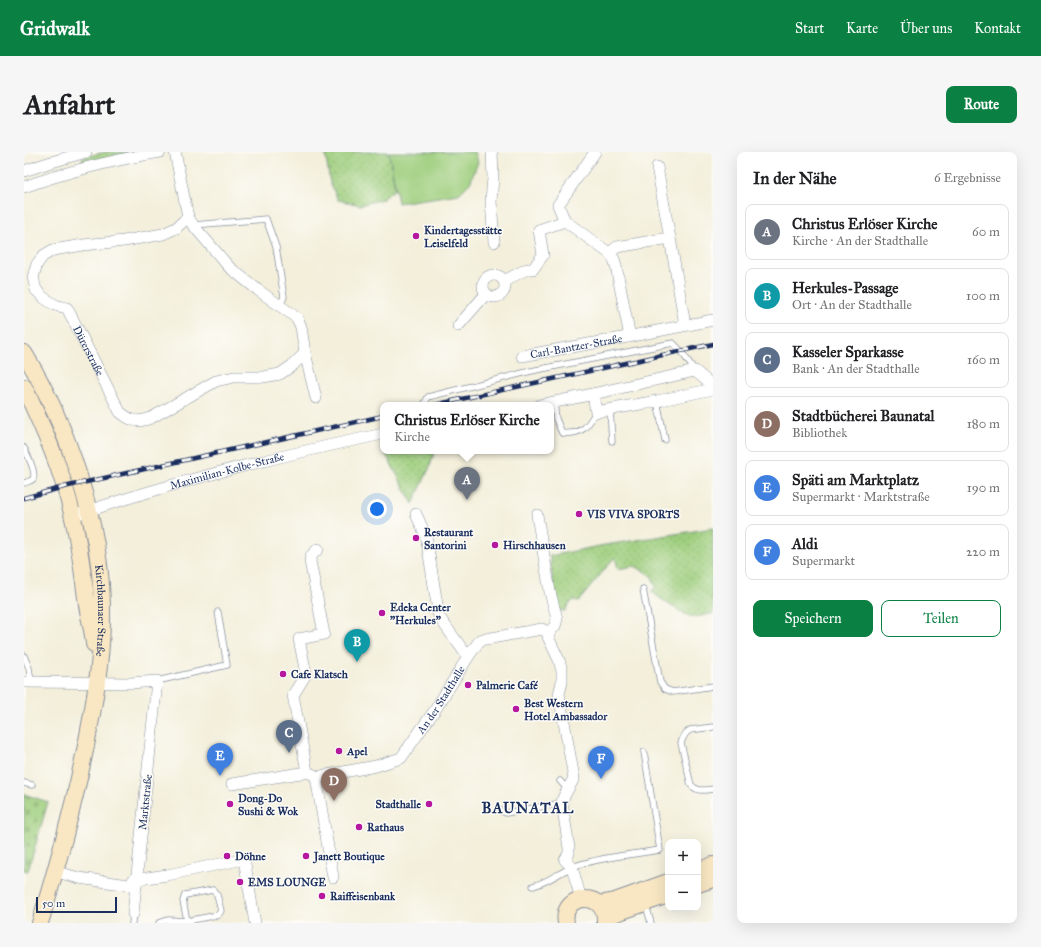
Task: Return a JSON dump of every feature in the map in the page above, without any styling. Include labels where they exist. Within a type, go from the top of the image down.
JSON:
[{"type":"street","points":[[24,171],[71,154],[86,152]]},
{"type":"street","points":[[24,187],[124,158],[160,152]]},
{"type":"street","points":[[174,152],[191,221],[225,263],[258,290],[297,318],[301,327],[305,353],[316,398]]},
{"type":"street","points":[[492,152],[490,201],[494,242]]},
{"type":"street","points":[[504,282],[527,269],[533,269],[543,255],[539,230],[567,223],[558,205],[595,152]]},
{"type":"street","points":[[71,154],[75,171]]},
{"type":"street","points":[[657,167],[685,325]]},
{"type":"street","name":"Dürerstraße","points":[[191,221],[163,234],[124,241],[53,250],[43,256],[37,264],[34,277],[36,290],[44,298],[55,305],[67,308],[120,412],[129,419],[141,421],[151,418],[216,381],[234,377],[263,377],[280,374],[293,365],[305,353]]},
{"type":"street","name":"Carl-Bantzer-Straße","points":[[567,223],[609,253],[614,259],[630,337]]},
{"type":"street","points":[[609,253],[617,247],[670,238]]},
{"type":"street","points":[[492,274],[499,276],[504,282],[504,291],[500,296],[492,297],[486,294],[482,284],[484,280],[492,274]]},
{"type":"street","points":[[458,326],[486,294]]},
{"type":"street","name":"Carl-Bantzer-Straße","points":[[522,356],[630,337],[713,320]]},
{"type":"street","name":"Kirchbaunaer Straße","points":[[24,352],[29,385],[73,516],[81,552],[87,605],[93,635],[93,683],[66,797],[30,923]]},
{"type":"street","points":[[554,402],[695,371],[713,386]]},
{"type":"street","name":"Kirchbaunaer Straße","points":[[29,385],[66,441],[81,483],[88,511],[101,582],[102,631],[80,775],[54,877],[40,923]]},
{"type":"street","points":[[592,394],[596,412],[713,389]]},
{"type":"street","name":"Maximilian-Kolbe-Straße","points":[[73,516],[182,483],[238,468],[380,435]]},
{"type":"street","name":"An der Stadthalle","points":[[232,784],[376,766],[401,758],[435,710],[468,658],[439,617],[426,536],[416,514]]},
{"type":"street","points":[[537,515],[550,592],[557,619],[556,626],[549,634],[549,641],[559,660],[562,671],[562,682],[559,694],[574,778],[563,798],[562,803],[569,848],[569,853],[565,860],[572,867],[581,899]]},
{"type":"street","points":[[318,549],[311,556],[310,561],[324,634],[299,639],[306,674],[293,695],[312,774],[333,877]]},
{"type":"street","points":[[468,658],[480,640],[542,629],[549,634]]},
{"type":"street","points":[[27,682],[131,683],[157,681]]},
{"type":"street","name":"Marktstraße","points":[[133,918],[135,882],[139,860],[157,681]]},
{"type":"street","points":[[64,874],[135,882],[244,859],[255,923]]},
{"type":"street","points":[[701,870],[713,866]]},
{"type":"street","points":[[701,883],[713,879]]},
{"type":"street","points":[[644,897],[665,884]]},
{"type":"street","points":[[563,922],[567,909],[581,899],[590,899],[603,914],[615,901],[665,895]]},
{"type":"lane","points":[[191,221],[266,219],[276,248],[284,297],[280,305]]},
{"type":"lane","points":[[426,402],[428,397],[531,371],[672,343],[681,351],[695,371]]},
{"type":"lane","points":[[657,401],[665,440]]},
{"type":"lane","points":[[554,402],[556,419],[562,433],[572,434],[586,428],[596,412]]},
{"type":"lane","points":[[610,410],[612,441]]},
{"type":"lane","points":[[24,448],[34,472],[34,477],[24,483]]},
{"type":"lane","points":[[643,589],[660,682],[665,689],[674,692],[713,686]]},
{"type":"lane","points":[[157,681],[227,665],[218,612]]},
{"type":"lane","points":[[24,656],[29,668],[27,682]]},
{"type":"lane","points":[[713,727],[690,730],[686,733],[681,743],[691,785],[695,789],[701,791],[713,788]]},
{"type":"lane","points":[[533,886],[542,883],[572,867],[584,863],[660,850],[644,752]]},
{"type":"lane","points":[[560,781],[568,790]]},
{"type":"lane","points":[[24,783],[32,786]]},
{"type":"lane","points":[[499,810],[506,813],[562,803]]},
{"type":"lane","points":[[159,923],[168,920],[187,921],[214,916],[220,913],[221,911],[216,892],[213,890],[185,895],[183,901],[187,921]]},
{"type":"lane","points":[[644,897],[651,923]]},
{"type":"green space","points":[[105,152],[134,152],[87,162],[82,161],[82,158]]},
{"type":"green space","points":[[325,152],[389,152],[395,189],[383,199],[360,205],[338,200],[330,183]]},
{"type":"green space","points":[[389,152],[475,152],[478,162],[470,183],[459,194],[398,203]]},
{"type":"green space","points":[[386,454],[434,454],[413,504]]},
{"type":"green space","points":[[713,528],[713,614],[694,617],[678,610],[651,591],[656,588],[652,577],[634,566],[618,569],[615,557],[578,602],[574,600],[569,604],[565,611],[556,610],[550,556],[599,546]]},
{"type":"green space","points":[[24,794],[48,802],[28,871],[24,870]]},
{"type":"railway","points":[[448,402],[713,344]]},
{"type":"railway","points":[[24,498],[64,487],[380,417]]},
{"type":"place","name":"Kindertagesstätte Leiselfeld","points":[[416,236]]},
{"type":"place","name":"Christus Erlöser Kirche","points":[[467,500]]},
{"type":"place","name":"VIS VIVA SPORTS","points":[[579,514]]},
{"type":"place","name":"Restaurant Santorini","points":[[416,538]]},
{"type":"place","name":"Hirschhausen","points":[[495,545]]},
{"type":"place","name":"Edeka Center \"Herkules\"","points":[[382,613]]},
{"type":"place","name":"Herkules-Passage","points":[[357,662]]},
{"type":"place","name":"Cafe Klatsch","points":[[283,674]]},
{"type":"place","name":"Palmerie Café","points":[[468,685]]},
{"type":"place","name":"Best Western Hotel Ambassador","points":[[516,709]]},
{"type":"place","name":"Apel","points":[[339,751]]},
{"type":"place","name":"Kasseler Sparkasse","points":[[289,753]]},
{"type":"place","name":"Späti am Marktplatz","points":[[220,776]]},
{"type":"place","name":"Aldi","points":[[601,779]]},
{"type":"place","name":"Stadtbücherei Baunatal","points":[[334,801]]},
{"type":"place","name":"Dong-Do Sushi & Wok","points":[[230,804]]},
{"type":"place","name":"Stadthalle","points":[[429,804]]},
{"type":"place","name":"Rathaus","points":[[359,827]]},
{"type":"place","name":"Döhne","points":[[227,856]]},
{"type":"place","name":"Janett Boutique","points":[[306,856]]},
{"type":"place","name":"EMS LOUNGE","points":[[240,882]]},
{"type":"place","name":"Raiffeisenbank","points":[[322,896]]},
{"type":"district","name":"BAUNATAL","points":[[528,808]]}]
